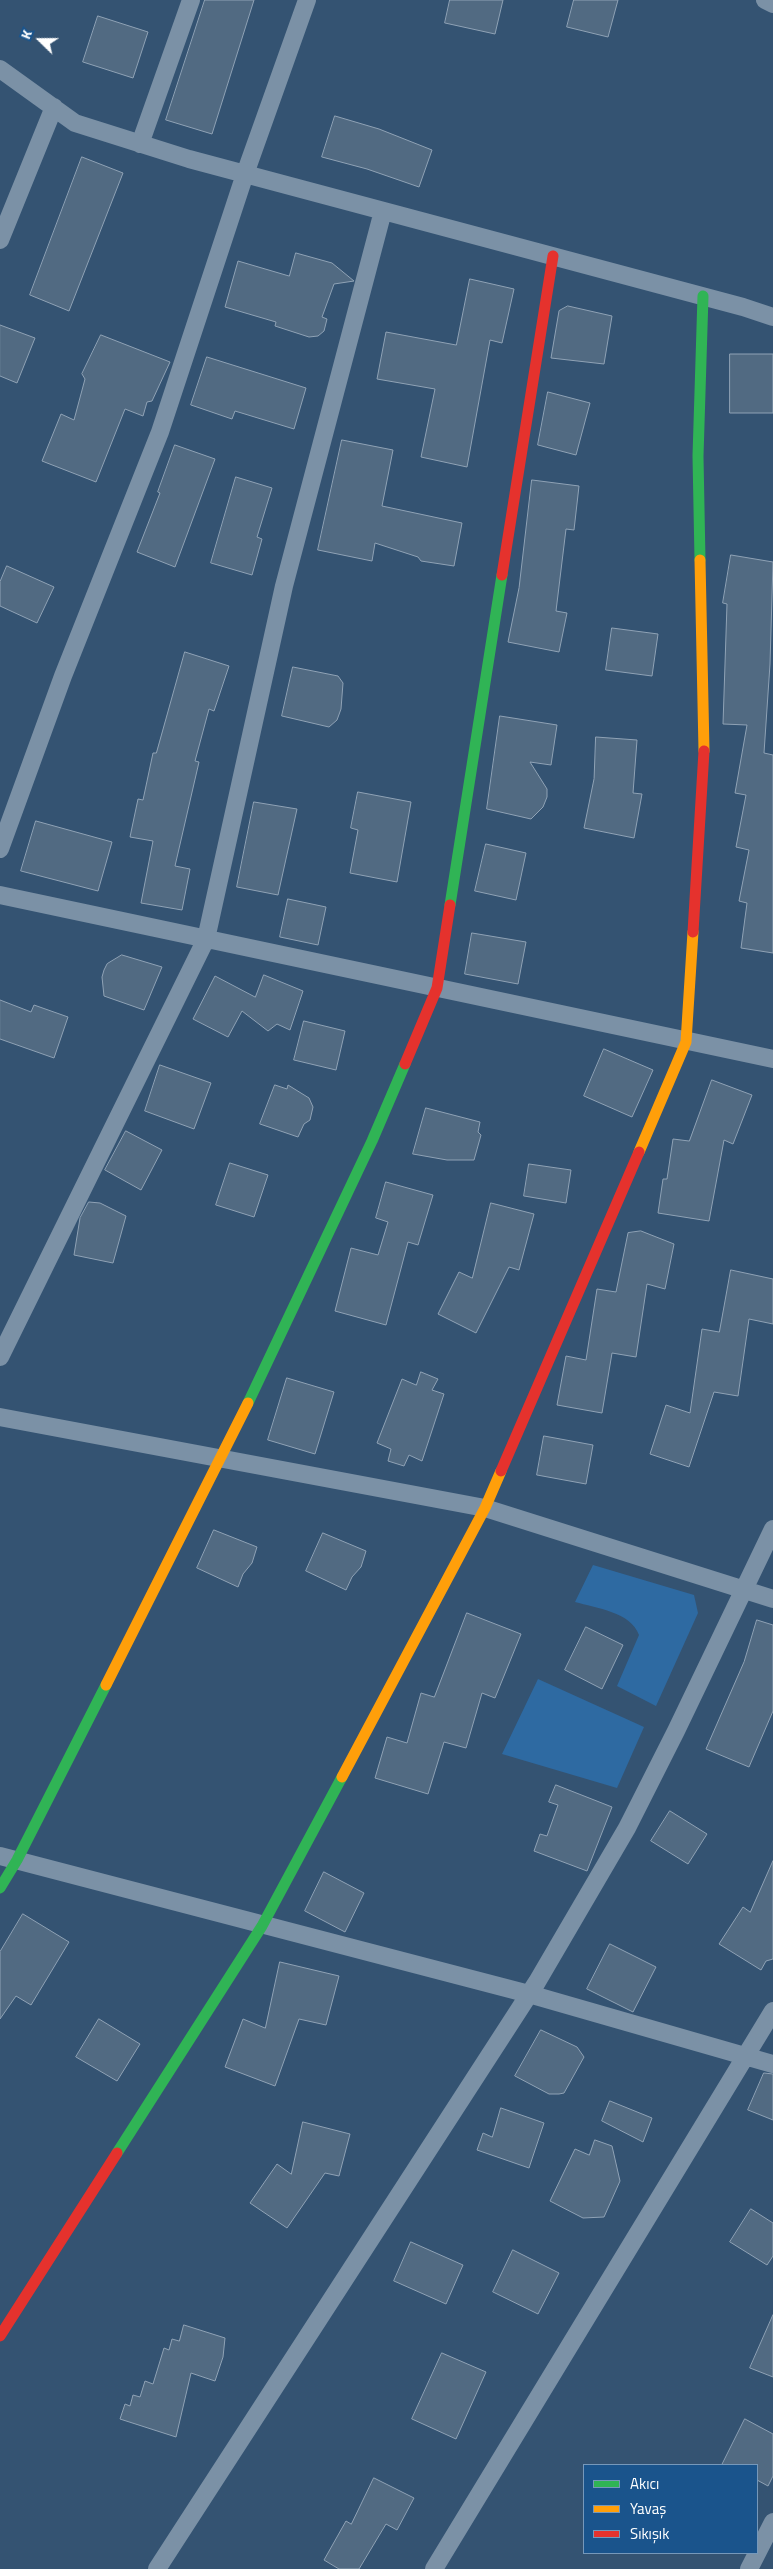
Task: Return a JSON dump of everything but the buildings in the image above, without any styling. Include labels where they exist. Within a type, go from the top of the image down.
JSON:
[{"type":"street","points":[[140,144],[191,0]]},
{"type":"street","points":[[0,849],[63,676],[160,432],[245,174],[307,0]]},
{"type":"street","points":[[765,0],[773,4]]},
{"type":"street","points":[[0,68],[75,123],[140,144],[245,174],[703,296],[773,317]]},
{"type":"street","points":[[0,240],[54,107]]},
{"type":"street","points":[[0,1357],[206,939],[284,586],[383,211]]},
{"type":"street","points":[[0,1888],[18,1860],[221,1459],[372,1141],[437,988],[553,256]]},
{"type":"street","points":[[0,2336],[262,1926],[485,1508],[686,1042],[704,751],[698,456],[703,296]]},
{"type":"street","points":[[0,895],[773,1059]]},
{"type":"street","points":[[0,1417],[485,1508],[773,1600]]},
{"type":"street","points":[[157,2569],[529,1994],[627,1828],[745,1591],[773,1529]]},
{"type":"street","points":[[0,1856],[262,1926],[529,1994],[746,2058],[773,2064]]},
{"type":"street","points":[[434,2569],[773,2011]]},
{"type":"street","points":[[758,2551],[773,2522]]},
{"type":"street","points":[[749,2569],[757,2554]]},
{"type":"shaded area","points":[[593,1565],[694,1595],[698,1613],[656,1706],[617,1686],[639,1635],[635,1627],[629,1621],[612,1612],[575,1602]]},
{"type":"shaded area","points":[[538,1679],[644,1727],[617,1788],[502,1754]]},
{"type":"traffic: fast","points":[[700,560],[698,456],[703,296]]},
{"type":"traffic: fast","points":[[450,905],[502,575]]},
{"type":"traffic: fast","points":[[248,1403],[372,1141],[405,1064]]},
{"type":"traffic: fast","points":[[0,1888],[17,1860],[106,1685]]},
{"type":"traffic: fast","points":[[117,2153],[262,1926],[342,1777]]},
{"type":"traffic: slow","points":[[700,560],[704,751]]},
{"type":"traffic: slow","points":[[639,1152],[686,1042],[693,932]]},
{"type":"traffic: slow","points":[[106,1685],[248,1403]]},
{"type":"traffic: slow","points":[[342,1777],[485,1508],[501,1471]]},
{"type":"traffic: jam","points":[[502,575],[553,256]]},
{"type":"traffic: jam","points":[[693,932],[704,751]]},
{"type":"traffic: jam","points":[[405,1064],[437,988],[450,905]]},
{"type":"traffic: jam","points":[[501,1471],[639,1152]]},
{"type":"traffic: jam","points":[[0,2336],[117,2153]]}]
